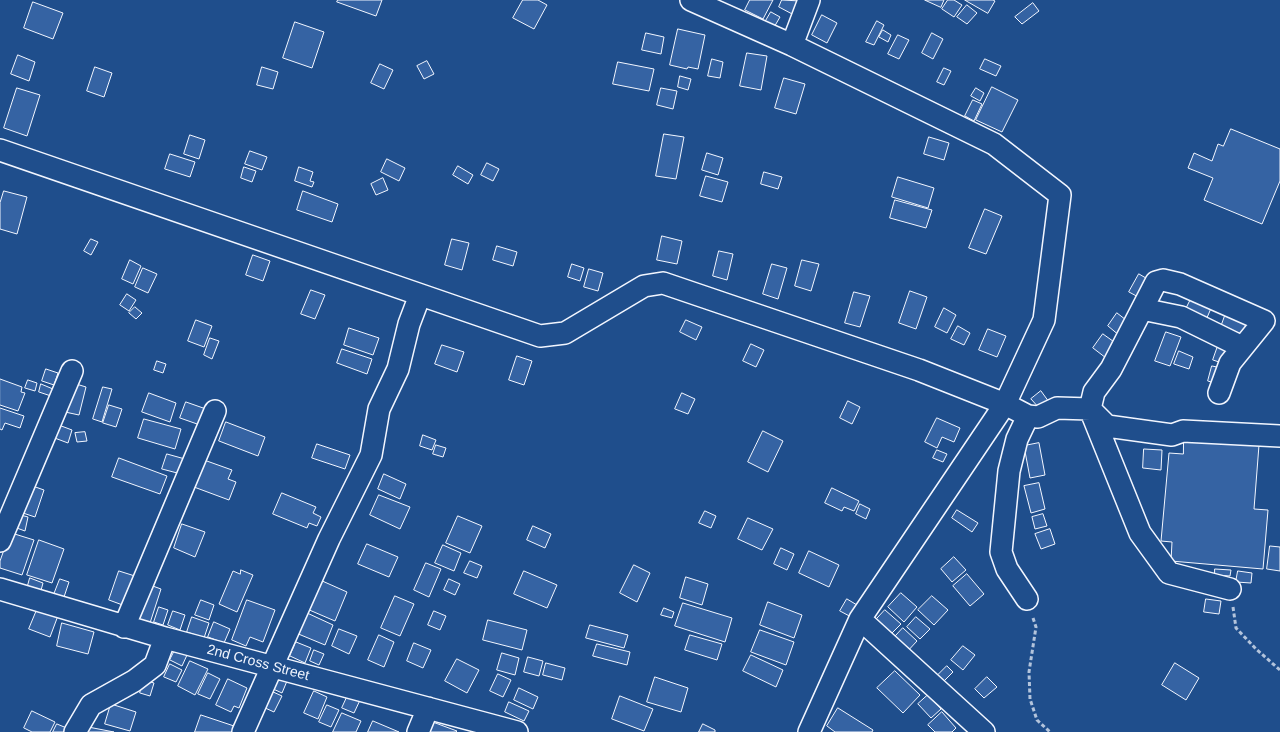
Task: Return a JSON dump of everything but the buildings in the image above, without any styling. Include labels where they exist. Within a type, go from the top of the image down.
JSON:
[{"type":"street","points":[[692,0],[792,45],[994,144],[1060,195],[1044,320],[1004,404],[860,619],[809,732]]},
{"type":"street","points":[[792,45],[810,0]]},
{"type":"street","points":[[0,150],[540,336],[565,334],[644,286],[663,283],[919,370],[1004,404],[1028,416],[1038,417],[1057,408],[1090,409],[1107,426],[1172,435],[1183,431],[1280,436]]},
{"type":"street","points":[[1219,393],[1230,363],[1264,321],[1180,284],[1162,280],[1156,282],[1111,369],[1094,392],[1090,409],[1140,533],[1169,573],[1230,588]]},
{"type":"street","points":[[243,732],[329,539],[371,456],[379,409],[398,369],[409,324],[420,295]]},
{"type":"street","points":[[1142,309],[1180,317],[1242,347]]},
{"type":"street","points":[[0,541],[72,370]]},
{"type":"street","points":[[124,627],[215,411]]},
{"type":"street","points":[[1027,598],[1007,569],[1001,552],[1009,471],[1017,439],[1028,416]]},
{"type":"street","name":"2nd Cross Street","points":[[0,589],[124,627],[518,732]]},
{"type":"street","points":[[860,619],[982,731]]},
{"type":"street","points":[[74,732],[91,705],[134,681],[155,666],[165,638]]},
{"type":"street","points":[[418,732],[428,708]]},
{"type":"path","points":[[1230,588],[1236,628],[1280,670]]},
{"type":"path","points":[[1027,598],[1036,627],[1029,672],[1030,699],[1037,720],[1050,732]]}]
